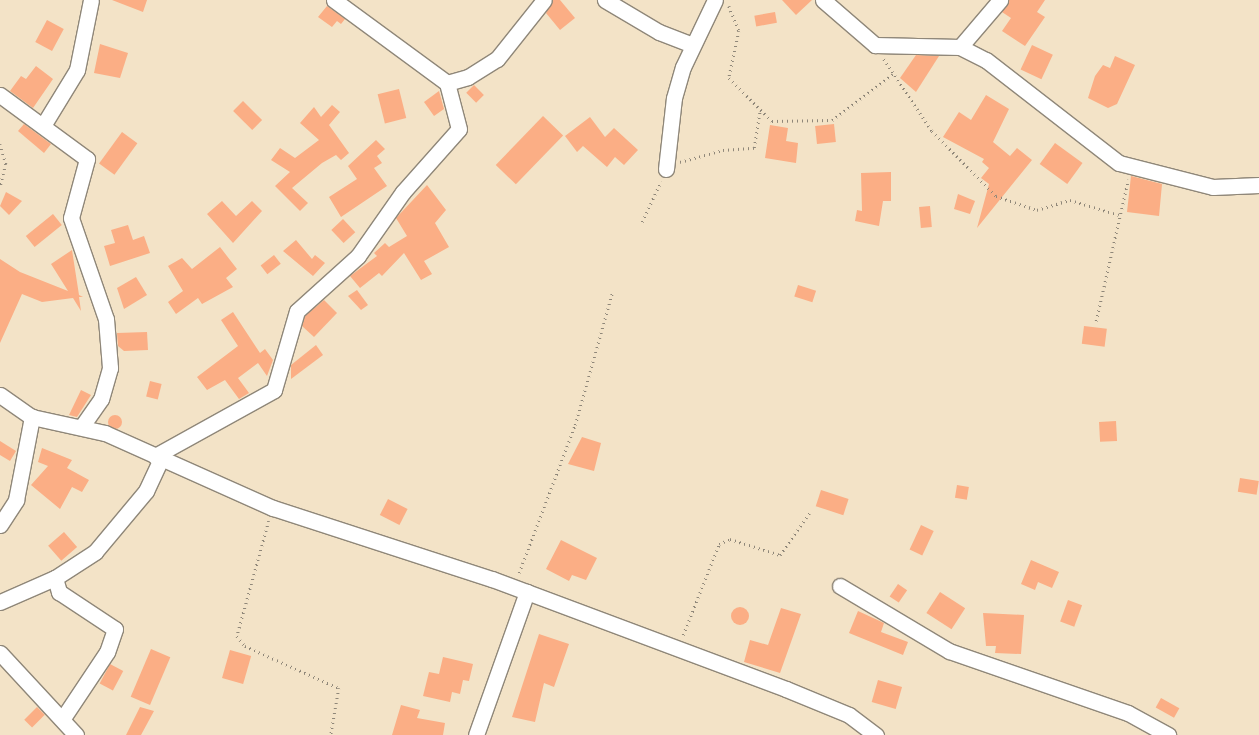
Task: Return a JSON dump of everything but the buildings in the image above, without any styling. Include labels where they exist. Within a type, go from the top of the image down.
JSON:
[{"type":"street","points":[[44,124],[77,70],[91,0]]},
{"type":"street","points":[[0,602],[55,578],[101,546],[146,491],[158,457],[274,390],[297,311],[358,256],[403,192],[459,129],[447,83],[334,0]]},
{"type":"street","points":[[447,83],[468,77],[496,59],[544,0]]},
{"type":"street","points":[[605,0],[659,32],[693,45]]},
{"type":"street","points":[[666,169],[674,98],[693,45],[715,0]]},
{"type":"street","points":[[823,0],[875,45],[960,46],[986,60],[1104,156],[1131,166],[1213,187],[1259,185]]},
{"type":"street","points":[[960,46],[1000,0]]},
{"type":"street","points":[[0,95],[44,124],[87,159],[71,218],[110,333],[107,384],[82,426]]},
{"type":"street","points":[[0,395],[32,417],[82,426],[273,508],[521,590],[678,648],[848,716],[876,735]]},
{"type":"street","points":[[0,525],[16,500],[32,417]]},
{"type":"street","points":[[55,578],[59,592],[115,629],[107,652],[64,718]]},
{"type":"street","points":[[840,586],[949,651],[1128,713],[1168,735]]},
{"type":"street","points":[[476,735],[521,590]]},
{"type":"street","points":[[0,652],[64,718],[76,735]]},
{"type":"path","points":[[726,0],[739,31],[730,78],[760,112],[772,121],[832,120],[893,74]]},
{"type":"path","points":[[875,45],[932,131],[996,196],[1037,210],[1070,200],[1119,215]]},
{"type":"path","points":[[642,222],[666,169],[696,155],[754,148],[760,112]]},
{"type":"path","points":[[0,144],[6,164],[0,188]]},
{"type":"path","points":[[1096,321],[1131,166]]},
{"type":"path","points":[[521,590],[553,472],[575,425],[612,293]]},
{"type":"path","points":[[273,508],[237,636],[245,646],[339,688],[331,735]]},
{"type":"path","points":[[678,648],[719,544],[730,539],[780,554],[810,512]]}]
